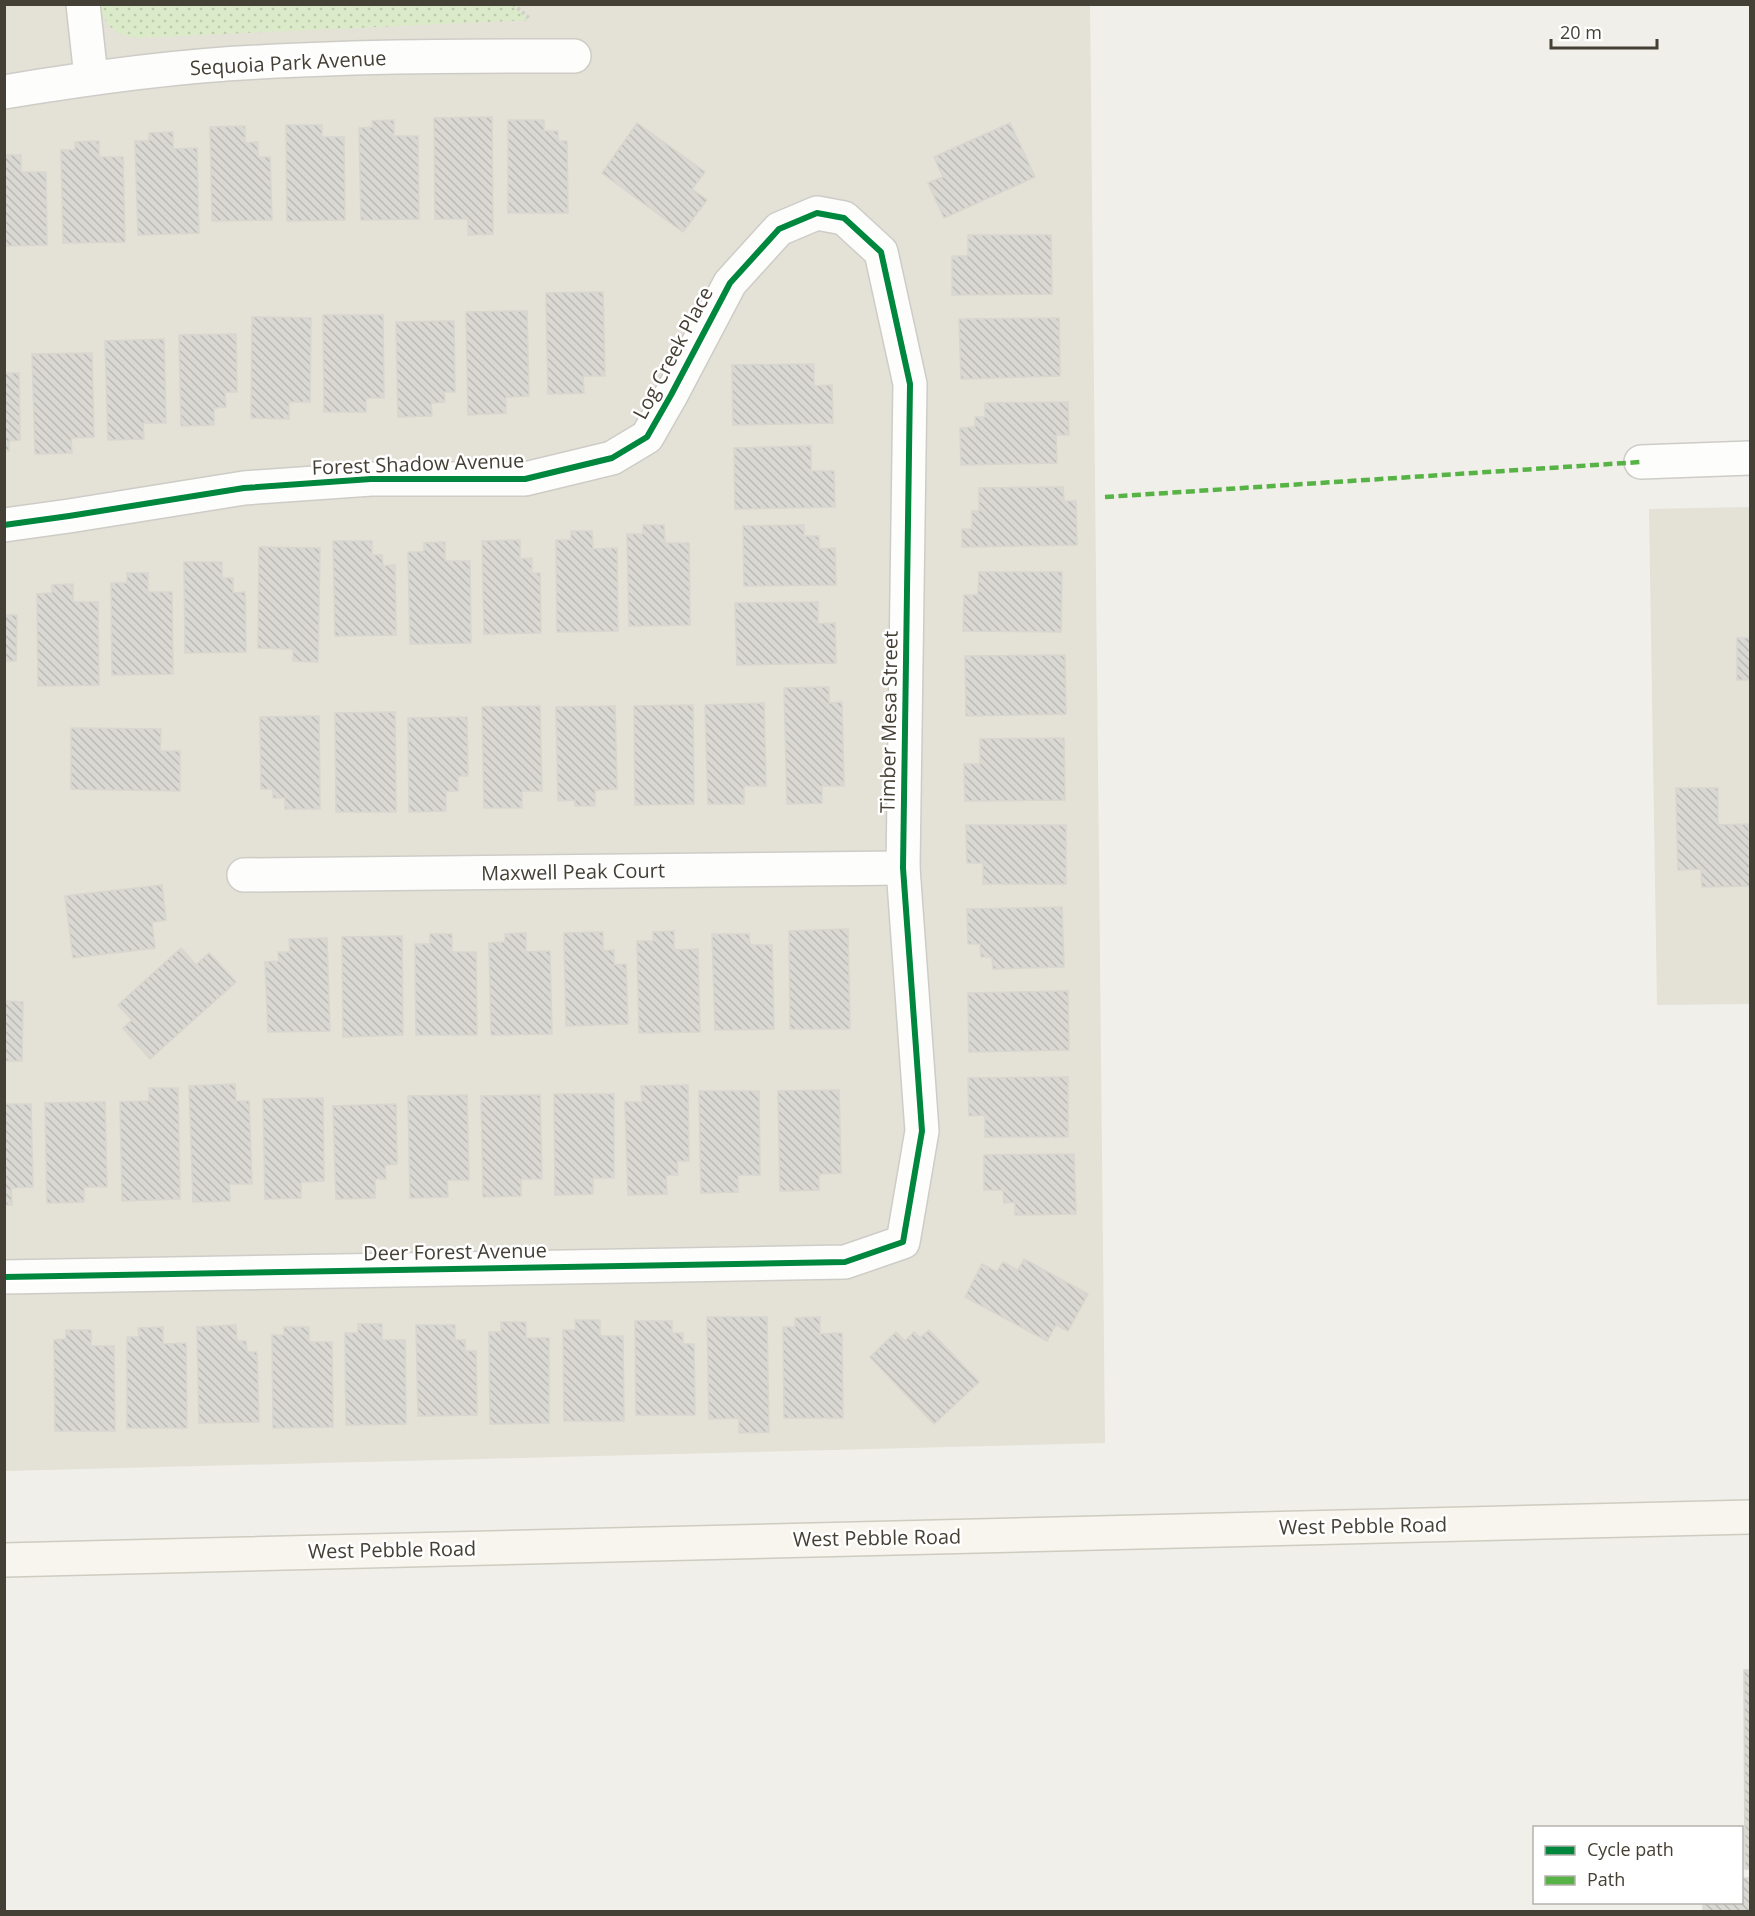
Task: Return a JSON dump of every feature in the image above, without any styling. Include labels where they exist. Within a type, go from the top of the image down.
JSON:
[{"type":"street","points":[[84,4],[91,77]]},
{"type":"street","name":"Sequoia Park Avenue","points":[[4,92],[91,77],[256,62],[422,56],[574,56]]},
{"type":"street","name":"Log Creek Place","points":[[647,437],[730,283],[779,229],[817,213],[844,218]]},
{"type":"street","name":"Timber Mesa Street","points":[[844,218],[881,252],[910,384],[903,868],[922,1131],[903,1242]]},
{"type":"street","name":"Forest Shadow Avenue","points":[[4,525],[244,488],[371,479],[525,479],[612,458],[647,437]]},
{"type":"street","points":[[1641,462],[1750,458]]},
{"type":"street","name":"Maxwell Peak Court","points":[[244,875],[903,868]]},
{"type":"street","name":"Deer Forest Avenue","points":[[4,1277],[845,1262],[903,1242]]},
{"type":"street","name":"West Pebble Road","points":[[4,1560],[1750,1517]]},
{"type":"shaded area","points":[[4,5],[1090,5],[1105,1443],[5,1471]]},
{"type":"shaded area","points":[[1750,507],[1750,1004],[1657,1005],[1649,509]]},
{"type":"green space","points":[[513,4],[531,20],[136,38],[112,28],[105,19],[100,5]]},
{"type":"building","points":[[492,117],[493,234],[468,235],[468,219],[435,219],[434,118]]},
{"type":"building","points":[[394,120],[394,136],[418,136],[419,219],[361,220],[359,128],[373,127],[372,121]]},
{"type":"building","points":[[508,120],[544,120],[544,131],[558,131],[558,141],[567,141],[568,213],[508,213]]},
{"type":"building","points":[[637,123],[705,172],[692,189],[707,200],[683,232],[602,173]]},
{"type":"building","points":[[1010,123],[1035,177],[944,218],[928,183],[943,177],[934,157]]},
{"type":"building","points":[[286,125],[322,125],[322,137],[344,137],[345,220],[287,221]]},
{"type":"building","points":[[245,126],[245,143],[258,142],[258,157],[270,157],[272,220],[212,221],[210,127]]},
{"type":"building","points":[[173,132],[173,149],[197,148],[199,233],[138,235],[135,141],[149,141],[149,133]]},
{"type":"building","points":[[99,141],[99,157],[123,157],[125,242],[63,243],[61,150],[75,150],[75,142]]},
{"type":"building","points":[[4,155],[21,155],[21,172],[46,172],[47,245],[4,246]]},
{"type":"building","points":[[968,235],[1051,235],[1052,294],[952,295],[952,256],[968,256]]},
{"type":"building","points":[[603,292],[605,376],[583,376],[584,393],[548,394],[546,293]]},
{"type":"building","points":[[527,311],[529,396],[506,397],[506,413],[468,415],[466,312]]},
{"type":"building","points":[[323,315],[383,315],[384,398],[366,398],[366,412],[324,412]]},
{"type":"building","points":[[252,317],[311,318],[310,402],[289,402],[289,419],[251,418]]},
{"type":"building","points":[[1059,318],[1060,376],[961,379],[959,319]]},
{"type":"building","points":[[454,321],[455,392],[444,392],[445,402],[431,403],[432,416],[398,417],[396,322]]},
{"type":"building","points":[[236,334],[237,392],[225,392],[226,407],[214,408],[214,425],[181,426],[179,335]]},
{"type":"building","points":[[164,339],[166,423],[143,423],[144,439],[108,440],[105,341]]},
{"type":"building","points":[[92,353],[94,437],[71,438],[72,453],[35,454],[32,354]]},
{"type":"building","points":[[814,364],[814,386],[832,385],[833,423],[733,425],[732,365]]},
{"type":"building","points":[[4,373],[19,373],[20,440],[9,441],[9,451],[4,451]]},
{"type":"building","points":[[1068,402],[1069,435],[1056,435],[1057,463],[961,465],[960,428],[975,427],[975,417],[985,417],[985,403]]},
{"type":"building","points":[[811,446],[811,471],[834,471],[835,507],[735,509],[734,448]]},
{"type":"building","points":[[1063,487],[1064,501],[1076,501],[1077,545],[962,547],[962,529],[972,529],[972,511],[979,511],[979,488]]},
{"type":"building","points":[[643,525],[664,525],[665,543],[689,543],[690,625],[629,626],[627,534],[643,534]]},
{"type":"building","points":[[804,525],[804,536],[819,536],[819,549],[835,548],[836,585],[744,586],[743,526]]},
{"type":"building","points":[[571,531],[592,531],[593,549],[617,548],[618,631],[557,632],[556,540],[571,540]]},
{"type":"building","points":[[520,540],[520,559],[532,558],[532,573],[540,573],[541,633],[484,634],[482,541]]},
{"type":"building","points":[[333,541],[372,541],[372,555],[382,555],[383,566],[395,565],[396,635],[335,636]]},
{"type":"building","points":[[445,542],[445,561],[470,561],[471,643],[410,644],[408,552],[424,552],[424,543]]},
{"type":"building","points":[[259,547],[320,548],[318,662],[293,661],[293,649],[258,648]]},
{"type":"building","points":[[184,562],[222,562],[222,578],[233,578],[233,593],[245,592],[246,652],[185,653]]},
{"type":"building","points":[[979,572],[1062,572],[1061,632],[963,631],[964,595],[978,595]]},
{"type":"building","points":[[127,573],[148,573],[148,592],[172,592],[173,674],[112,675],[111,583],[127,583]]},
{"type":"building","points":[[73,584],[73,602],[98,602],[99,685],[38,686],[37,594],[52,593],[52,585]]},
{"type":"building","points":[[818,602],[818,624],[835,623],[836,663],[737,665],[735,603]]},
{"type":"building","points":[[4,615],[17,615],[16,661],[4,661]]},
{"type":"building","points":[[1737,638],[1750,638],[1750,680],[1737,680]]},
{"type":"building","points":[[1065,655],[1066,714],[966,716],[965,656]]},
{"type":"building","points":[[829,687],[829,703],[842,702],[844,786],[822,786],[822,803],[787,804],[784,688]]},
{"type":"building","points":[[764,703],[766,786],[744,786],[744,804],[708,804],[705,705]]},
{"type":"building","points":[[693,705],[694,804],[635,805],[634,706]]},
{"type":"building","points":[[540,706],[542,791],[522,791],[522,808],[484,808],[482,707]]},
{"type":"building","points":[[615,706],[617,789],[595,790],[595,806],[575,806],[575,800],[558,801],[556,707]]},
{"type":"building","points":[[395,712],[396,812],[336,812],[335,713]]},
{"type":"building","points":[[319,716],[320,809],[285,809],[285,798],[273,798],[273,789],[261,789],[260,717]]},
{"type":"building","points":[[467,717],[468,776],[458,776],[458,791],[446,791],[446,811],[409,812],[408,718]]},
{"type":"building","points":[[71,728],[161,729],[160,751],[180,751],[180,791],[71,789]]},
{"type":"building","points":[[1064,738],[1065,800],[965,801],[964,764],[980,764],[980,739]]},
{"type":"building","points":[[1676,788],[1718,788],[1718,825],[1749,824],[1750,886],[1702,887],[1701,869],[1678,870]]},
{"type":"building","points":[[966,825],[1066,825],[1066,884],[983,884],[983,863],[967,863]]},
{"type":"building","points":[[162,885],[166,920],[152,922],[155,948],[73,958],[65,896]]},
{"type":"building","points":[[1062,907],[1064,967],[993,969],[992,957],[981,957],[980,944],[968,944],[967,909]]},
{"type":"building","points":[[848,929],[850,1029],[790,1029],[789,931]]},
{"type":"building","points":[[674,931],[674,950],[698,949],[700,1032],[639,1033],[637,941],[653,941],[653,932]]},
{"type":"building","points":[[603,932],[603,951],[614,950],[614,965],[626,964],[628,1024],[566,1026],[564,933]]},
{"type":"building","points":[[526,933],[526,952],[550,951],[552,1034],[491,1035],[489,943],[505,942],[505,934]]},
{"type":"building","points":[[430,934],[452,934],[452,952],[476,952],[477,1035],[416,1035],[415,944],[430,944]]},
{"type":"building","points":[[712,934],[749,934],[750,945],[772,945],[774,1029],[715,1030]]},
{"type":"building","points":[[402,936],[403,1035],[343,1037],[342,937]]},
{"type":"building","points":[[327,938],[330,1031],[268,1032],[265,962],[279,961],[278,952],[290,952],[289,939]]},
{"type":"building","points":[[181,948],[196,965],[209,953],[236,982],[150,1059],[123,1028],[132,1020],[118,1005]]},
{"type":"building","points":[[1068,991],[1069,1050],[969,1052],[968,993]]},
{"type":"building","points":[[4,1001],[23,1002],[22,1061],[4,1061]]},
{"type":"building","points":[[1068,1077],[1068,1137],[985,1137],[985,1115],[969,1116],[968,1078]]},
{"type":"building","points":[[235,1084],[236,1101],[249,1101],[252,1184],[229,1184],[230,1201],[193,1202],[189,1086]]},
{"type":"building","points":[[688,1085],[689,1161],[677,1161],[678,1175],[666,1175],[667,1194],[628,1195],[625,1102],[642,1102],[641,1086]]},
{"type":"building","points":[[149,1088],[178,1088],[180,1199],[122,1201],[120,1102],[149,1101]]},
{"type":"building","points":[[839,1090],[841,1173],[819,1174],[819,1190],[780,1191],[778,1091]]},
{"type":"building","points":[[699,1091],[759,1091],[760,1175],[738,1175],[738,1192],[701,1193]]},
{"type":"building","points":[[554,1094],[614,1094],[614,1178],[593,1178],[593,1194],[555,1195]]},
{"type":"building","points":[[467,1095],[469,1180],[447,1180],[448,1197],[410,1198],[408,1096]]},
{"type":"building","points":[[540,1095],[542,1179],[521,1179],[521,1196],[483,1197],[481,1096]]},
{"type":"building","points":[[323,1098],[324,1181],[301,1182],[301,1198],[265,1199],[263,1099]]},
{"type":"building","points":[[105,1102],[107,1187],[84,1187],[84,1202],[47,1203],[45,1103]]},
{"type":"building","points":[[4,1104],[31,1104],[33,1187],[11,1188],[12,1205],[4,1205]]},
{"type":"building","points":[[396,1104],[397,1164],[385,1165],[386,1179],[375,1179],[375,1198],[336,1199],[333,1106]]},
{"type":"building","points":[[1074,1154],[1076,1214],[1015,1215],[1015,1202],[1004,1203],[1003,1190],[984,1190],[984,1155]]},
{"type":"building","points":[[1024,1259],[1088,1294],[1068,1331],[1056,1325],[1047,1341],[965,1297],[982,1264],[997,1272],[1003,1262],[1018,1270]]},
{"type":"building","points":[[707,1317],[767,1317],[769,1432],[739,1433],[739,1418],[709,1419]]},
{"type":"building","points":[[820,1317],[820,1334],[842,1333],[843,1418],[784,1418],[783,1327],[795,1327],[795,1318]]},
{"type":"building","points":[[575,1320],[600,1320],[600,1336],[623,1336],[624,1421],[564,1421],[563,1330],[576,1330]]},
{"type":"building","points":[[635,1321],[672,1321],[672,1333],[683,1333],[683,1344],[694,1344],[695,1415],[636,1415]]},
{"type":"building","points":[[501,1322],[526,1322],[526,1338],[549,1338],[549,1423],[490,1424],[489,1332],[501,1332]]},
{"type":"building","points":[[358,1324],[382,1324],[382,1340],[405,1340],[406,1424],[346,1425],[345,1333],[358,1333]]},
{"type":"building","points":[[236,1325],[237,1341],[246,1341],[247,1352],[257,1352],[259,1422],[199,1423],[197,1327]]},
{"type":"building","points":[[416,1325],[455,1325],[455,1340],[465,1340],[465,1351],[476,1351],[477,1415],[418,1416]]},
{"type":"building","points":[[163,1327],[163,1344],[186,1343],[187,1428],[127,1428],[127,1337],[139,1337],[138,1328]]},
{"type":"building","points":[[284,1327],[309,1327],[309,1342],[332,1342],[333,1427],[273,1428],[272,1335],[284,1335]]},
{"type":"building","points":[[66,1330],[91,1330],[91,1346],[114,1346],[115,1431],[55,1431],[54,1340],[66,1339]]},
{"type":"building","points":[[929,1330],[979,1382],[934,1424],[870,1357],[896,1332],[905,1341],[914,1332],[920,1338]]},
{"type":"building","points":[[1744,1670],[1750,1670],[1750,1869],[1745,1869]]},
{"type":"building","points":[[1743,1878],[1750,1878],[1750,1912],[1703,1912],[1703,1904],[1743,1904]]},
{"type":"marked path","points":[[1105,497],[1641,462]]},
{"type":"cycle path","points":[[4,525],[244,488],[371,479],[525,479],[612,458],[647,437],[730,283],[779,229],[817,213],[844,218],[881,252],[910,384],[903,868],[922,1131],[903,1242],[845,1262],[4,1277]]}]
